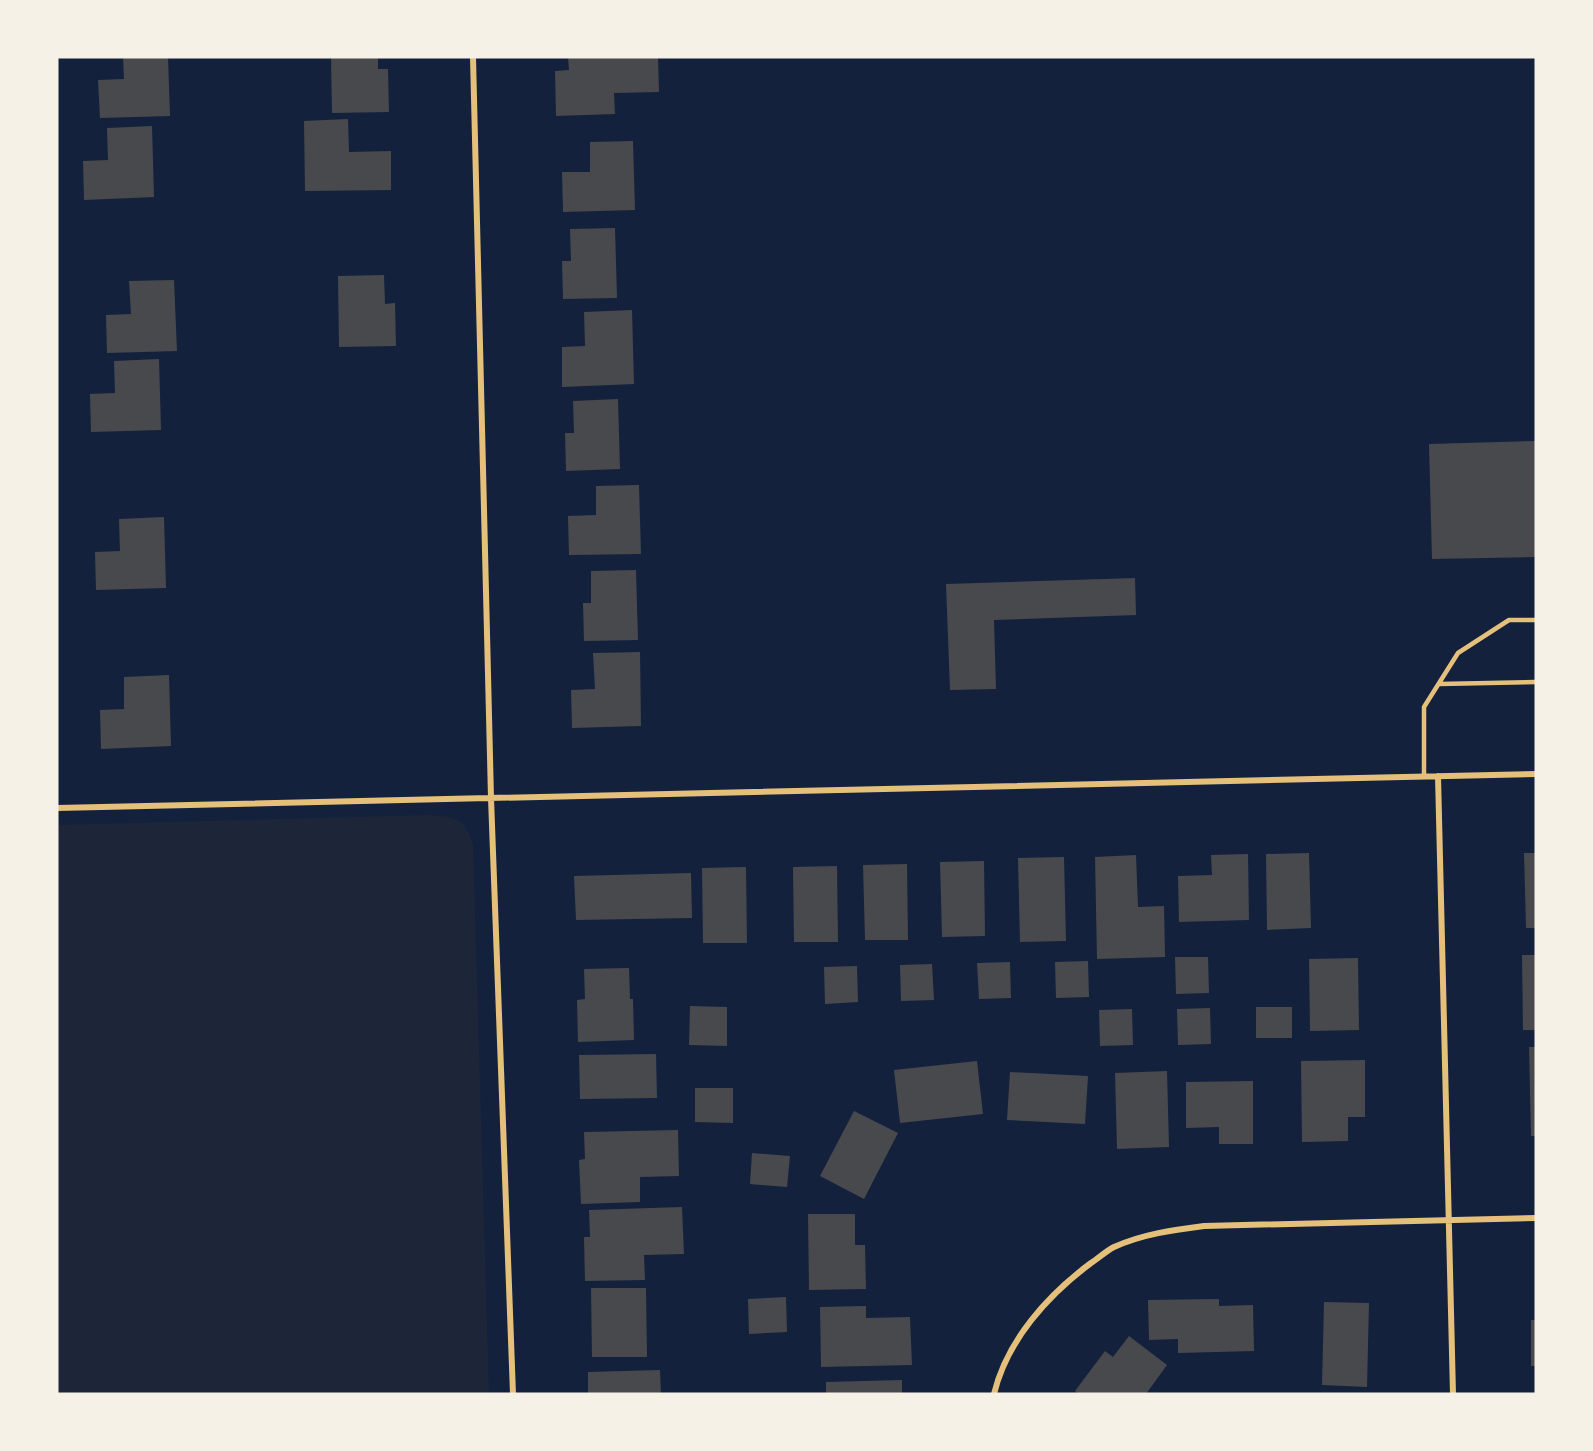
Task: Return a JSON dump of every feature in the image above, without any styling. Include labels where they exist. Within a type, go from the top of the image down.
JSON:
[{"type":"street","points":[[473,57],[491,798],[513,1394]]},
{"type":"street","points":[[57,808],[1536,774]]},
{"type":"street","points":[[1438,776],[1453,1394]]},
{"type":"street","points":[[994,1394],[999,1376],[1020,1334],[1048,1301],[1081,1271],[1112,1248],[1154,1233],[1204,1226],[1536,1218]]},
{"type":"lane","points":[[1424,777],[1424,707],[1458,653],[1509,620],[1536,620]]},
{"type":"lane","points":[[1439,684],[1536,682]]},
{"type":"shaded area","points":[[429,815],[458,821],[466,829],[473,845],[489,1394],[57,1394],[57,825]]},
{"type":"building","points":[[123,57],[168,57],[170,116],[100,118],[98,80],[124,79]]},
{"type":"building","points":[[331,57],[378,57],[378,69],[388,69],[389,112],[332,113]]},
{"type":"building","points":[[568,57],[658,57],[659,92],[614,93],[615,114],[556,116],[555,71],[569,70]]},
{"type":"building","points":[[348,119],[349,152],[391,151],[391,190],[305,191],[304,121]]},
{"type":"building","points":[[152,126],[154,197],[84,200],[83,161],[108,160],[107,128]]},
{"type":"building","points":[[633,141],[635,210],[563,212],[562,172],[590,172],[590,142]]},
{"type":"building","points":[[615,228],[617,298],[563,299],[562,261],[571,261],[570,229]]},
{"type":"building","points":[[384,275],[385,304],[395,303],[396,346],[339,347],[338,276]]},
{"type":"building","points":[[174,280],[177,351],[107,353],[106,315],[131,314],[129,281]]},
{"type":"building","points":[[632,310],[634,384],[562,387],[562,347],[585,346],[584,312]]},
{"type":"building","points":[[159,359],[161,430],[91,432],[90,394],[115,393],[114,361]]},
{"type":"building","points":[[618,399],[620,469],[566,471],[565,433],[574,433],[573,401]]},
{"type":"building","points":[[1536,441],[1536,557],[1432,559],[1429,444]]},
{"type":"building","points":[[639,485],[641,554],[569,555],[568,516],[596,515],[596,486]]},
{"type":"building","points":[[164,517],[166,588],[96,590],[95,552],[120,551],[119,519]]},
{"type":"building","points":[[636,570],[638,640],[584,641],[583,603],[591,603],[591,571]]},
{"type":"building","points":[[1135,578],[1136,615],[994,620],[996,689],[950,690],[946,584]]},
{"type":"building","points":[[640,652],[641,726],[572,728],[571,690],[595,689],[593,653]]},
{"type":"building","points":[[169,675],[171,746],[101,749],[100,710],[124,709],[124,677]]},
{"type":"building","points":[[1309,853],[1311,928],[1267,930],[1266,854]]},
{"type":"building","points":[[1524,853],[1536,853],[1536,928],[1526,928]]},
{"type":"building","points":[[1248,854],[1249,920],[1179,922],[1178,876],[1212,875],[1211,855]]},
{"type":"building","points":[[1136,855],[1138,907],[1164,906],[1165,957],[1097,959],[1095,857]]},
{"type":"building","points":[[1064,857],[1066,941],[1020,942],[1018,858]]},
{"type":"building","points":[[984,861],[985,936],[942,937],[940,862]]},
{"type":"building","points":[[907,864],[908,940],[865,940],[863,865]]},
{"type":"building","points":[[837,866],[838,942],[794,942],[793,867]]},
{"type":"building","points":[[746,867],[747,943],[703,943],[702,868]]},
{"type":"building","points":[[691,873],[692,918],[576,920],[574,876]]},
{"type":"building","points":[[1522,955],[1536,955],[1536,1030],[1523,1030]]},
{"type":"building","points":[[1175,957],[1208,957],[1209,993],[1176,994]]},
{"type":"building","points":[[1358,958],[1359,1030],[1310,1031],[1309,959]]},
{"type":"building","points":[[1088,961],[1089,997],[1056,998],[1055,962]]},
{"type":"building","points":[[1010,962],[1011,998],[979,999],[977,963]]},
{"type":"building","points":[[932,964],[934,1000],[901,1001],[900,965]]},
{"type":"building","points":[[857,966],[858,1002],[825,1004],[824,967]]},
{"type":"building","points":[[629,968],[630,999],[633,999],[634,1040],[578,1042],[577,1000],[585,999],[584,969]]},
{"type":"building","points":[[690,1006],[727,1007],[727,1046],[689,1045]]},
{"type":"building","points":[[1256,1007],[1292,1007],[1292,1038],[1256,1038]]},
{"type":"building","points":[[1210,1008],[1211,1044],[1178,1045],[1177,1009]]},
{"type":"building","points":[[1132,1009],[1133,1045],[1100,1046],[1099,1010]]},
{"type":"building","points":[[1529,1047],[1536,1047],[1536,1136],[1531,1136]]},
{"type":"building","points":[[656,1054],[657,1098],[580,1099],[579,1055]]},
{"type":"building","points":[[1365,1060],[1365,1117],[1348,1117],[1348,1141],[1302,1142],[1301,1061]]},
{"type":"building","points":[[977,1061],[983,1114],[900,1123],[894,1070]]},
{"type":"building","points":[[1167,1071],[1169,1147],[1117,1149],[1115,1073]]},
{"type":"building","points":[[1010,1072],[1088,1076],[1085,1124],[1007,1120]]},
{"type":"building","points":[[1253,1081],[1253,1144],[1219,1144],[1219,1127],[1186,1128],[1186,1082]]},
{"type":"building","points":[[695,1088],[733,1088],[733,1123],[695,1122]]},
{"type":"building","points":[[854,1111],[898,1133],[864,1199],[820,1176]]},
{"type":"building","points":[[678,1130],[679,1176],[640,1177],[640,1202],[581,1204],[579,1160],[585,1159],[584,1132]]},
{"type":"building","points":[[752,1153],[790,1156],[787,1187],[750,1184]]},
{"type":"building","points":[[682,1207],[684,1254],[644,1255],[645,1280],[585,1281],[584,1237],[590,1237],[589,1210]]},
{"type":"building","points":[[808,1214],[855,1214],[855,1245],[865,1245],[866,1289],[809,1290]]},
{"type":"building","points":[[591,1288],[646,1288],[647,1357],[592,1357]]},
{"type":"building","points":[[786,1297],[787,1332],[749,1334],[748,1299]]},
{"type":"building","points":[[1219,1299],[1219,1306],[1253,1305],[1254,1351],[1178,1353],[1178,1339],[1149,1340],[1148,1300]]},
{"type":"building","points":[[1324,1302],[1369,1303],[1367,1387],[1322,1385]]},
{"type":"building","points":[[866,1306],[866,1318],[910,1317],[912,1365],[821,1367],[820,1307]]},
{"type":"building","points":[[1531,1320],[1536,1320],[1536,1366],[1531,1366]]},
{"type":"building","points":[[1129,1336],[1167,1365],[1146,1394],[1079,1394],[1075,1391],[1105,1351],[1113,1357]]},
{"type":"building","points":[[660,1370],[661,1394],[588,1394],[588,1372]]},
{"type":"building","points":[[902,1380],[902,1394],[826,1394],[826,1382]]}]
